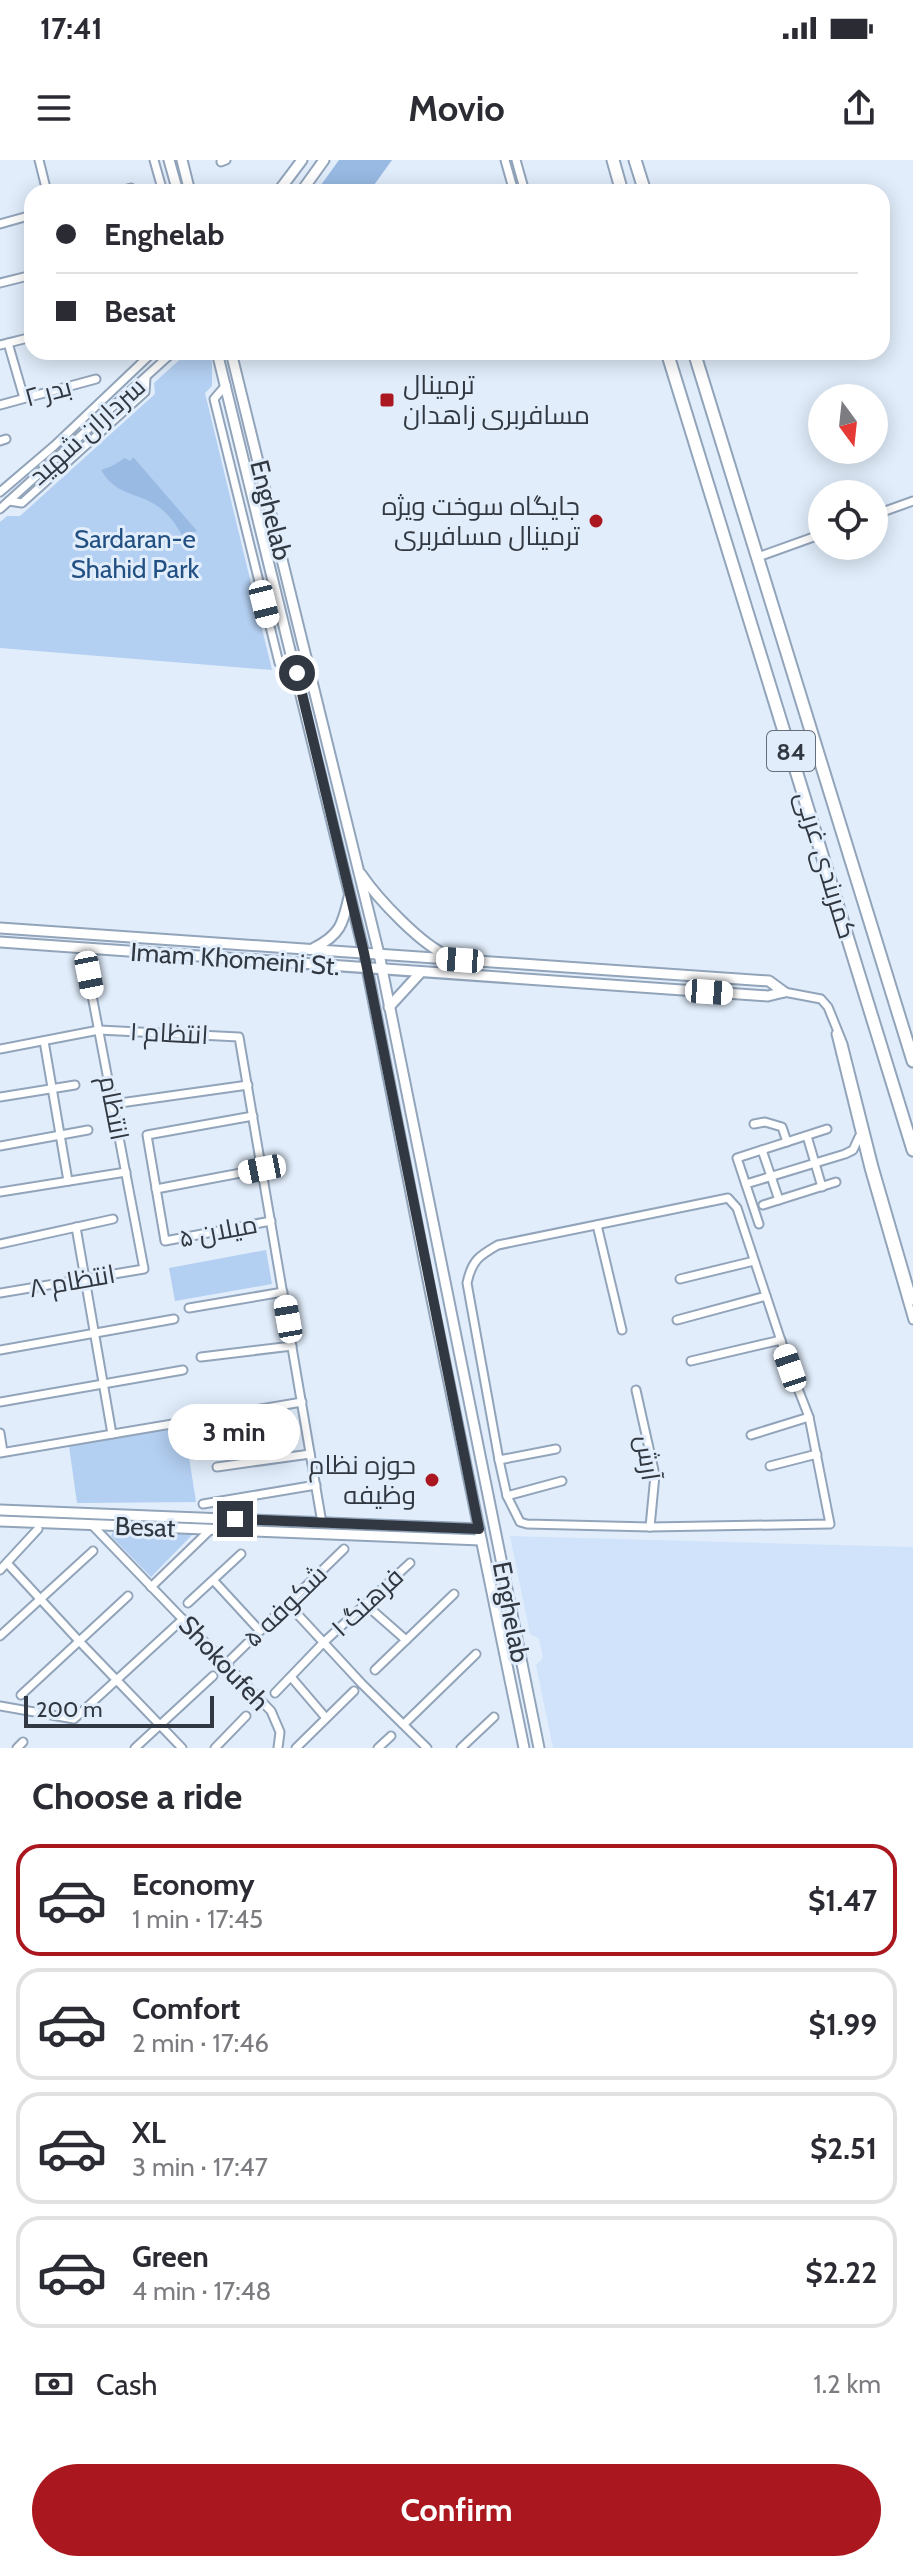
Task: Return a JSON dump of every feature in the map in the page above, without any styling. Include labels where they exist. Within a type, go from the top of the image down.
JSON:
[{"type":"highway","points":[[613,160],[620,184]]},
{"type":"highway","points":[[635,160],[642,184]]},
{"type":"highway","name":"کمربندی غربی","points":[[669,360],[913,1150]]},
{"type":"highway","name":"کمربندی غربی","points":[[696,360],[913,1061]]},
{"type":"main road","points":[[169,160],[176,184]]},
{"type":"main road","points":[[182,160],[188,184]]},
{"type":"main road","points":[[284,184],[302,160]]},
{"type":"main road","points":[[306,184],[324,160]]},
{"type":"main road","points":[[290,176],[297,184]]},
{"type":"main road","name":"Enghelab","points":[[219,360],[364,953],[524,1748]]},
{"type":"main road","name":"Enghelab","points":[[233,360],[379,954],[539,1748]]},
{"type":"main road","points":[[358,870],[379,898],[431,947],[460,960]]},
{"type":"main road","points":[[311,949],[338,932],[350,894]]},
{"type":"main road","name":"Imam Khomeini St.","points":[[0,928],[769,981],[784,992]]},
{"type":"main road","name":"Imam Khomeini St.","points":[[0,942],[768,996],[784,992]]},
{"type":"main road","points":[[389,1007],[421,972]]},
{"type":"main road","points":[[371,996],[386,994]]},
{"type":"main road","points":[[430,1290],[445,1287]]},
{"type":"main road","name":"Besat","points":[[0,1510],[479,1529]]},
{"type":"main road","name":"Besat","points":[[0,1521],[481,1540]]},
{"type":"main road","points":[[321,1534],[322,1523]]},
{"type":"street","points":[[39,160],[45,184]]},
{"type":"street","points":[[154,160],[161,184]]},
{"type":"street","points":[[505,160],[512,184]]},
{"type":"street","points":[[516,160],[523,184]]},
{"type":"street","points":[[0,224],[24,217]]},
{"type":"street","points":[[0,283],[24,277]]},
{"type":"street","points":[[24,339],[4,344],[24,398]]},
{"type":"street","name":"سرداران شهید","points":[[0,492],[54,446],[145,360]]},
{"type":"street","name":"سرداران شهید","points":[[0,509],[165,360]]},
{"type":"street","name":"بدر ۲","points":[[0,405],[96,379]]},
{"type":"street","points":[[226,385],[214,399],[279,663],[297,673]]},
{"type":"street","points":[[888,510],[913,501]]},
{"type":"street","points":[[758,557],[808,539]]},
{"type":"street","name":"انتظام","points":[[83,948],[144,1269]]},
{"type":"street","points":[[784,992],[821,999],[828,1007],[843,1044],[874,1167],[913,1301]]},
{"type":"street","points":[[833,1020],[860,1135],[913,1320]]},
{"type":"street","name":"انتظام ۱","points":[[0,1049],[99,1030],[239,1037],[248,1085]]},
{"type":"street","points":[[44,1041],[68,1181]]},
{"type":"street","points":[[0,1097],[75,1085]]},
{"type":"street","points":[[113,1104],[248,1085],[322,1523]]},
{"type":"street","points":[[253,1116],[147,1135],[156,1189],[262,1169]]},
{"type":"street","points":[[754,1124],[765,1122],[782,1127],[787,1142]]},
{"type":"street","points":[[759,1224],[737,1158],[827,1129]]},
{"type":"street","points":[[0,1146],[88,1130]]},
{"type":"street","points":[[746,1184],[853,1150],[860,1135]]},
{"type":"street","points":[[807,1136],[822,1187]]},
{"type":"street","points":[[762,1150],[779,1200]]},
{"type":"street","points":[[0,1192],[126,1172]]},
{"type":"street","points":[[763,1205],[836,1182]]},
{"type":"street","name":"میلان ۵","points":[[156,1189],[165,1241],[271,1221]]},
{"type":"street","points":[[728,1198],[737,1208],[809,1417],[830,1524],[650,1527],[527,1524],[516,1517],[507,1496],[490,1417],[467,1283],[470,1267],[480,1256],[498,1245],[597,1225],[728,1198]]},
{"type":"street","points":[[0,1244],[113,1219]]},
{"type":"street","points":[[597,1225],[622,1330]]},
{"type":"street","points":[[76,1227],[112,1434]]},
{"type":"street","points":[[680,1279],[754,1261]]},
{"type":"street","name":"انتظام ۸","points":[[0,1293],[144,1269]]},
{"type":"street","points":[[189,1308],[283,1292]]},
{"type":"street","points":[[677,1320],[766,1296]]},
{"type":"street","points":[[0,1350],[174,1319]]},
{"type":"street","points":[[691,1361],[781,1340]]},
{"type":"street","points":[[201,1357],[292,1346]]},
{"type":"street","points":[[0,1402],[183,1370]]},
{"type":"street","name":"آرش","points":[[636,1390],[655,1475],[650,1527]]},
{"type":"street","points":[[0,1433],[2,1452],[302,1402]]},
{"type":"street","points":[[472,1420],[490,1417]]},
{"type":"street","points":[[751,1435],[809,1417]]},
{"type":"street","points":[[499,1460],[556,1449]]},
{"type":"street","points":[[217,1467],[310,1454]]},
{"type":"street","points":[[770,1466],[817,1454]]},
{"type":"street","points":[[507,1496],[562,1481]]},
{"type":"street","points":[[203,1504],[316,1485]]},
{"type":"street","name":"Shokoufeh","points":[[92,1524],[271,1711],[280,1732],[278,1748]]},
{"type":"street","points":[[0,1570],[38,1529]]},
{"type":"street","points":[[151,1587],[210,1529]]},
{"type":"street","name":"شکوفه ۵","points":[[226,1664],[344,1549]]},
{"type":"street","points":[[0,1636],[93,1551]]},
{"type":"street","points":[[188,1603],[241,1554]]},
{"type":"street","points":[[7,1563],[181,1747]]},
{"type":"street","name":"فرهنگ ۱","points":[[275,1693],[324,1642],[410,1563]]},
{"type":"street","points":[[214,1581],[260,1631]]},
{"type":"street","points":[[375,1670],[454,1594]]},
{"type":"street","points":[[21,1695],[128,1596]]},
{"type":"street","points":[[288,1604],[427,1748]]},
{"type":"street","points":[[365,1604],[406,1640]]},
{"type":"street","points":[[0,1706],[74,1719],[183,1619]]},
{"type":"street","points":[[404,1724],[476,1654]]},
{"type":"street","points":[[135,1748],[213,1676]]},
{"type":"street","points":[[291,1677],[326,1718]]},
{"type":"street","points":[[296,1748],[354,1691]]},
{"type":"street","points":[[215,1748],[246,1716]]},
{"type":"street","points":[[461,1748],[494,1717]]},
{"type":"street","points":[[378,1748],[391,1736]]},
{"type":"street","points":[[17,1748],[23,1742]]},
{"type":"shaded area","points":[[339,160],[392,160],[375,184],[322,184]]},
{"type":"shaded area","points":[[134,457],[197,531],[182,535],[160,508],[119,489],[101,470]]},
{"type":"shaded area","points":[[510,1536],[913,1547],[913,1748],[553,1748],[536,1665],[543,1658],[540,1643],[530,1634]]},
{"type":"green space","name":"Sardaran-e Shahid Park","points":[[179,360],[212,361],[212,386],[205,393],[272,670],[0,648],[0,522],[7,516],[20,516],[155,394],[154,383]]},
{"type":"green space","points":[[266,1250],[272,1284],[175,1301],[169,1268]]},
{"type":"green space","points":[[184,1425],[196,1502],[77,1503],[69,1446]]},
{"type":"green space","points":[[114,1530],[192,1535],[151,1577],[111,1536]]},
{"type":"place","name":"ترمینال مسافربری زاهدان","points":[[387,400]]},
{"type":"place","name":"جایگاه سوخت ویژه ترمینال مسافربری","points":[[596,521]]},
{"type":"place","name":"حوزه نظام وظیفه","points":[[432,1480]]},
{"type":"route","points":[[235,1519],[479,1529],[364,953],[297,673]]}]
